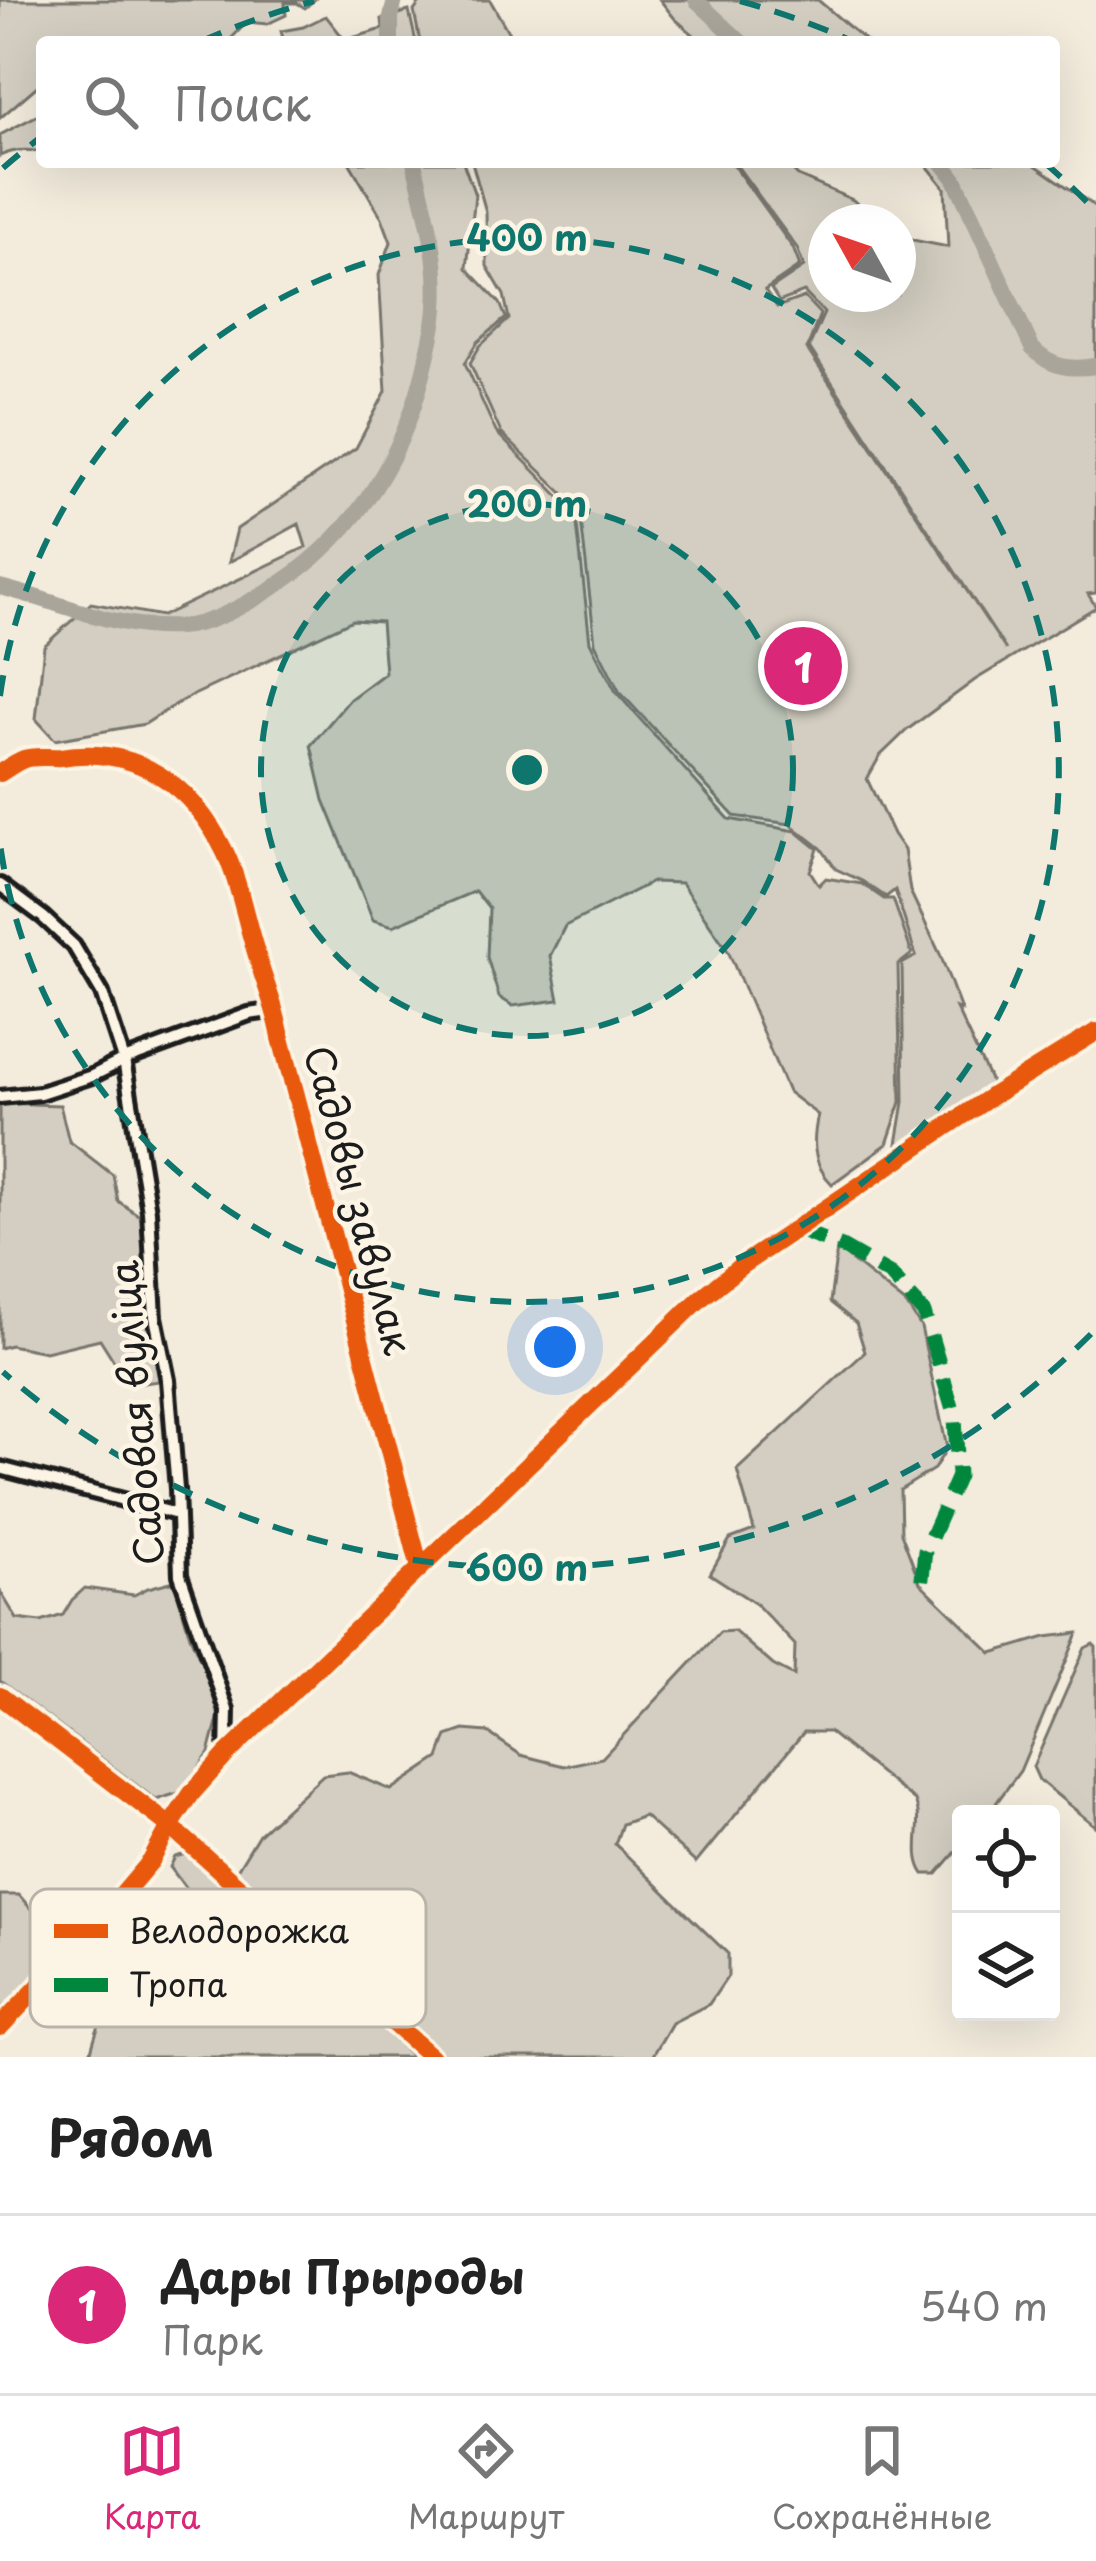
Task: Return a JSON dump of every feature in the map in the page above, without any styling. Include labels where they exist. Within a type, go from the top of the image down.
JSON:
[{"type":"street","name":"Садовы завулак","points":[[0,773],[28,757],[106,754],[128,760],[159,773],[208,822],[227,856],[276,1010],[420,1568]]},
{"type":"street","name":"Садовая вуліца","points":[[0,885],[74,946],[92,972],[124,1060],[149,1211],[155,1317],[168,1380],[180,1574],[226,1710],[226,1755]]},
{"type":"street","points":[[0,1097],[40,1093],[249,1014],[276,1010]]},
{"type":"street","points":[[127,1889],[192,1793],[226,1755],[676,1322],[742,1265],[992,1096],[1096,1032]]},
{"type":"street","points":[[0,1468],[177,1514]]},
{"type":"street","points":[[0,1696],[170,1826],[241,1889]]},
{"type":"street","points":[[0,2027],[30,1996]]},
{"type":"street","points":[[397,2027],[431,2057]]},
{"type":"shaded area","points":[[0,0],[314,0],[305,8],[285,3],[286,15],[267,24],[247,22],[234,36],[36,36],[36,87],[0,118]]},
{"type":"shaded area","points":[[422,0],[490,0],[511,36],[419,36],[414,11]]},
{"type":"shaded area","points":[[660,0],[818,0],[860,36],[695,36]]},
{"type":"shaded area","points":[[409,11],[415,36],[359,36],[383,29],[382,19]]},
{"type":"shaded area","points":[[326,16],[342,36],[282,36],[281,31]]},
{"type":"shaded area","points":[[36,116],[36,151],[0,156],[0,135]]},
{"type":"shaded area","points":[[353,168],[465,168],[475,195],[467,268],[500,303],[506,318],[478,342],[465,363],[496,432],[564,501],[577,524],[590,642],[616,692],[729,819],[796,831],[818,849],[810,871],[819,885],[826,878],[862,884],[884,899],[893,899],[912,954],[898,965],[901,1102],[887,1144],[832,1184],[815,1152],[818,1115],[788,1092],[728,951],[681,883],[652,882],[565,926],[550,956],[559,1000],[513,1006],[499,997],[487,957],[489,909],[475,891],[393,926],[373,920],[324,800],[311,745],[350,699],[385,673],[381,622],[353,620],[181,701],[145,724],[55,740],[36,719],[44,646],[91,603],[162,616],[306,547],[299,524],[229,562],[237,529],[356,448],[386,391],[379,275],[391,242]]},
{"type":"shaded area","points":[[474,168],[735,168],[793,248],[800,266],[765,290],[777,307],[804,297],[808,312],[820,314],[807,349],[1006,650],[809,347],[823,312],[916,312],[916,241],[948,247],[945,188],[929,168],[1040,168],[1096,207],[1096,593],[1088,594],[1096,607],[975,680],[907,730],[880,756],[867,779],[904,850],[910,891],[992,1084],[896,1150],[904,1102],[902,964],[916,956],[895,890],[886,897],[836,869],[821,848],[790,824],[734,816],[619,691],[595,643],[581,520],[568,498],[501,433],[470,363],[480,346],[509,319],[504,295],[487,266],[486,212]]},
{"type":"shaded area","points":[[738,168],[790,168],[857,204],[808,204],[808,296],[804,292],[779,302],[771,289],[804,267],[797,248]]},
{"type":"shaded area","points":[[0,1103],[60,1105],[69,1141],[113,1175],[118,1201],[140,1216],[147,1228],[146,1282],[159,1381],[129,1385],[100,1339],[45,1352],[10,1345],[0,1348]]},
{"type":"shaded area","points":[[837,1249],[906,1304],[921,1327],[947,1448],[934,1469],[900,1490],[901,1533],[920,1583],[992,1653],[1078,1633],[1020,1771],[995,1805],[952,1805],[952,1856],[937,1874],[924,1874],[918,1857],[915,1801],[829,1732],[804,1732],[696,1863],[644,1816],[622,1824],[615,1844],[728,1954],[728,1976],[709,2004],[672,2023],[652,2057],[446,2057],[412,2027],[426,2027],[426,1889],[258,1889],[237,1870],[259,1834],[323,1775],[348,1772],[391,1790],[439,1758],[447,1736],[464,1730],[487,1732],[521,1755],[564,1766],[602,1758],[720,1632],[734,1631],[773,1665],[794,1676],[795,1645],[756,1604],[710,1574],[730,1539],[754,1530],[737,1470],[865,1352],[856,1323],[830,1302]]},
{"type":"shaded area","points":[[174,1581],[219,1716],[209,1753],[191,1779],[178,1793],[156,1800],[0,1681],[0,1591],[17,1619],[41,1622],[63,1615],[85,1588],[134,1595]]},
{"type":"shaded area","points":[[1093,1644],[1096,1827],[1039,1780],[1033,1767],[1085,1648]]},
{"type":"shaded area","points":[[186,1854],[225,1889],[186,1889],[170,1867],[175,1857]]},
{"type":"shaded area","points":[[0,1895],[19,1895],[30,1908],[30,1981],[0,2010]]},
{"type":"shaded area","points":[[380,2027],[412,2057],[89,2057],[98,2028]]},
{"type":"waterway","points":[[391,36],[395,0]]},
{"type":"waterway","points":[[696,0],[735,36]]},
{"type":"waterway","points":[[0,587],[134,624],[190,626],[263,594],[294,574],[346,526],[386,469],[401,438],[433,331],[436,270],[415,168]]},
{"type":"waterway","points":[[947,168],[1032,348],[1061,366],[1096,366]]},
{"type":"marked path","points":[[796,1229],[842,1247],[891,1275],[924,1313],[955,1417],[958,1476],[925,1551],[921,1587]]},
{"type":"cycle path","points":[[0,773],[33,757],[89,755],[138,764],[179,789],[212,828],[225,852],[276,1015],[420,1568]]},
{"type":"cycle path","points":[[127,1889],[151,1861],[192,1793],[226,1755],[700,1299],[742,1265],[992,1096],[1096,1032]]},
{"type":"cycle path","points":[[0,1696],[170,1826],[241,1889]]},
{"type":"cycle path","points":[[0,2027],[30,1996]]},
{"type":"cycle path","points":[[397,2027],[431,2057]]},
{"type":"place","name":"Дары Прыроды","points":[[803,666]]}]
